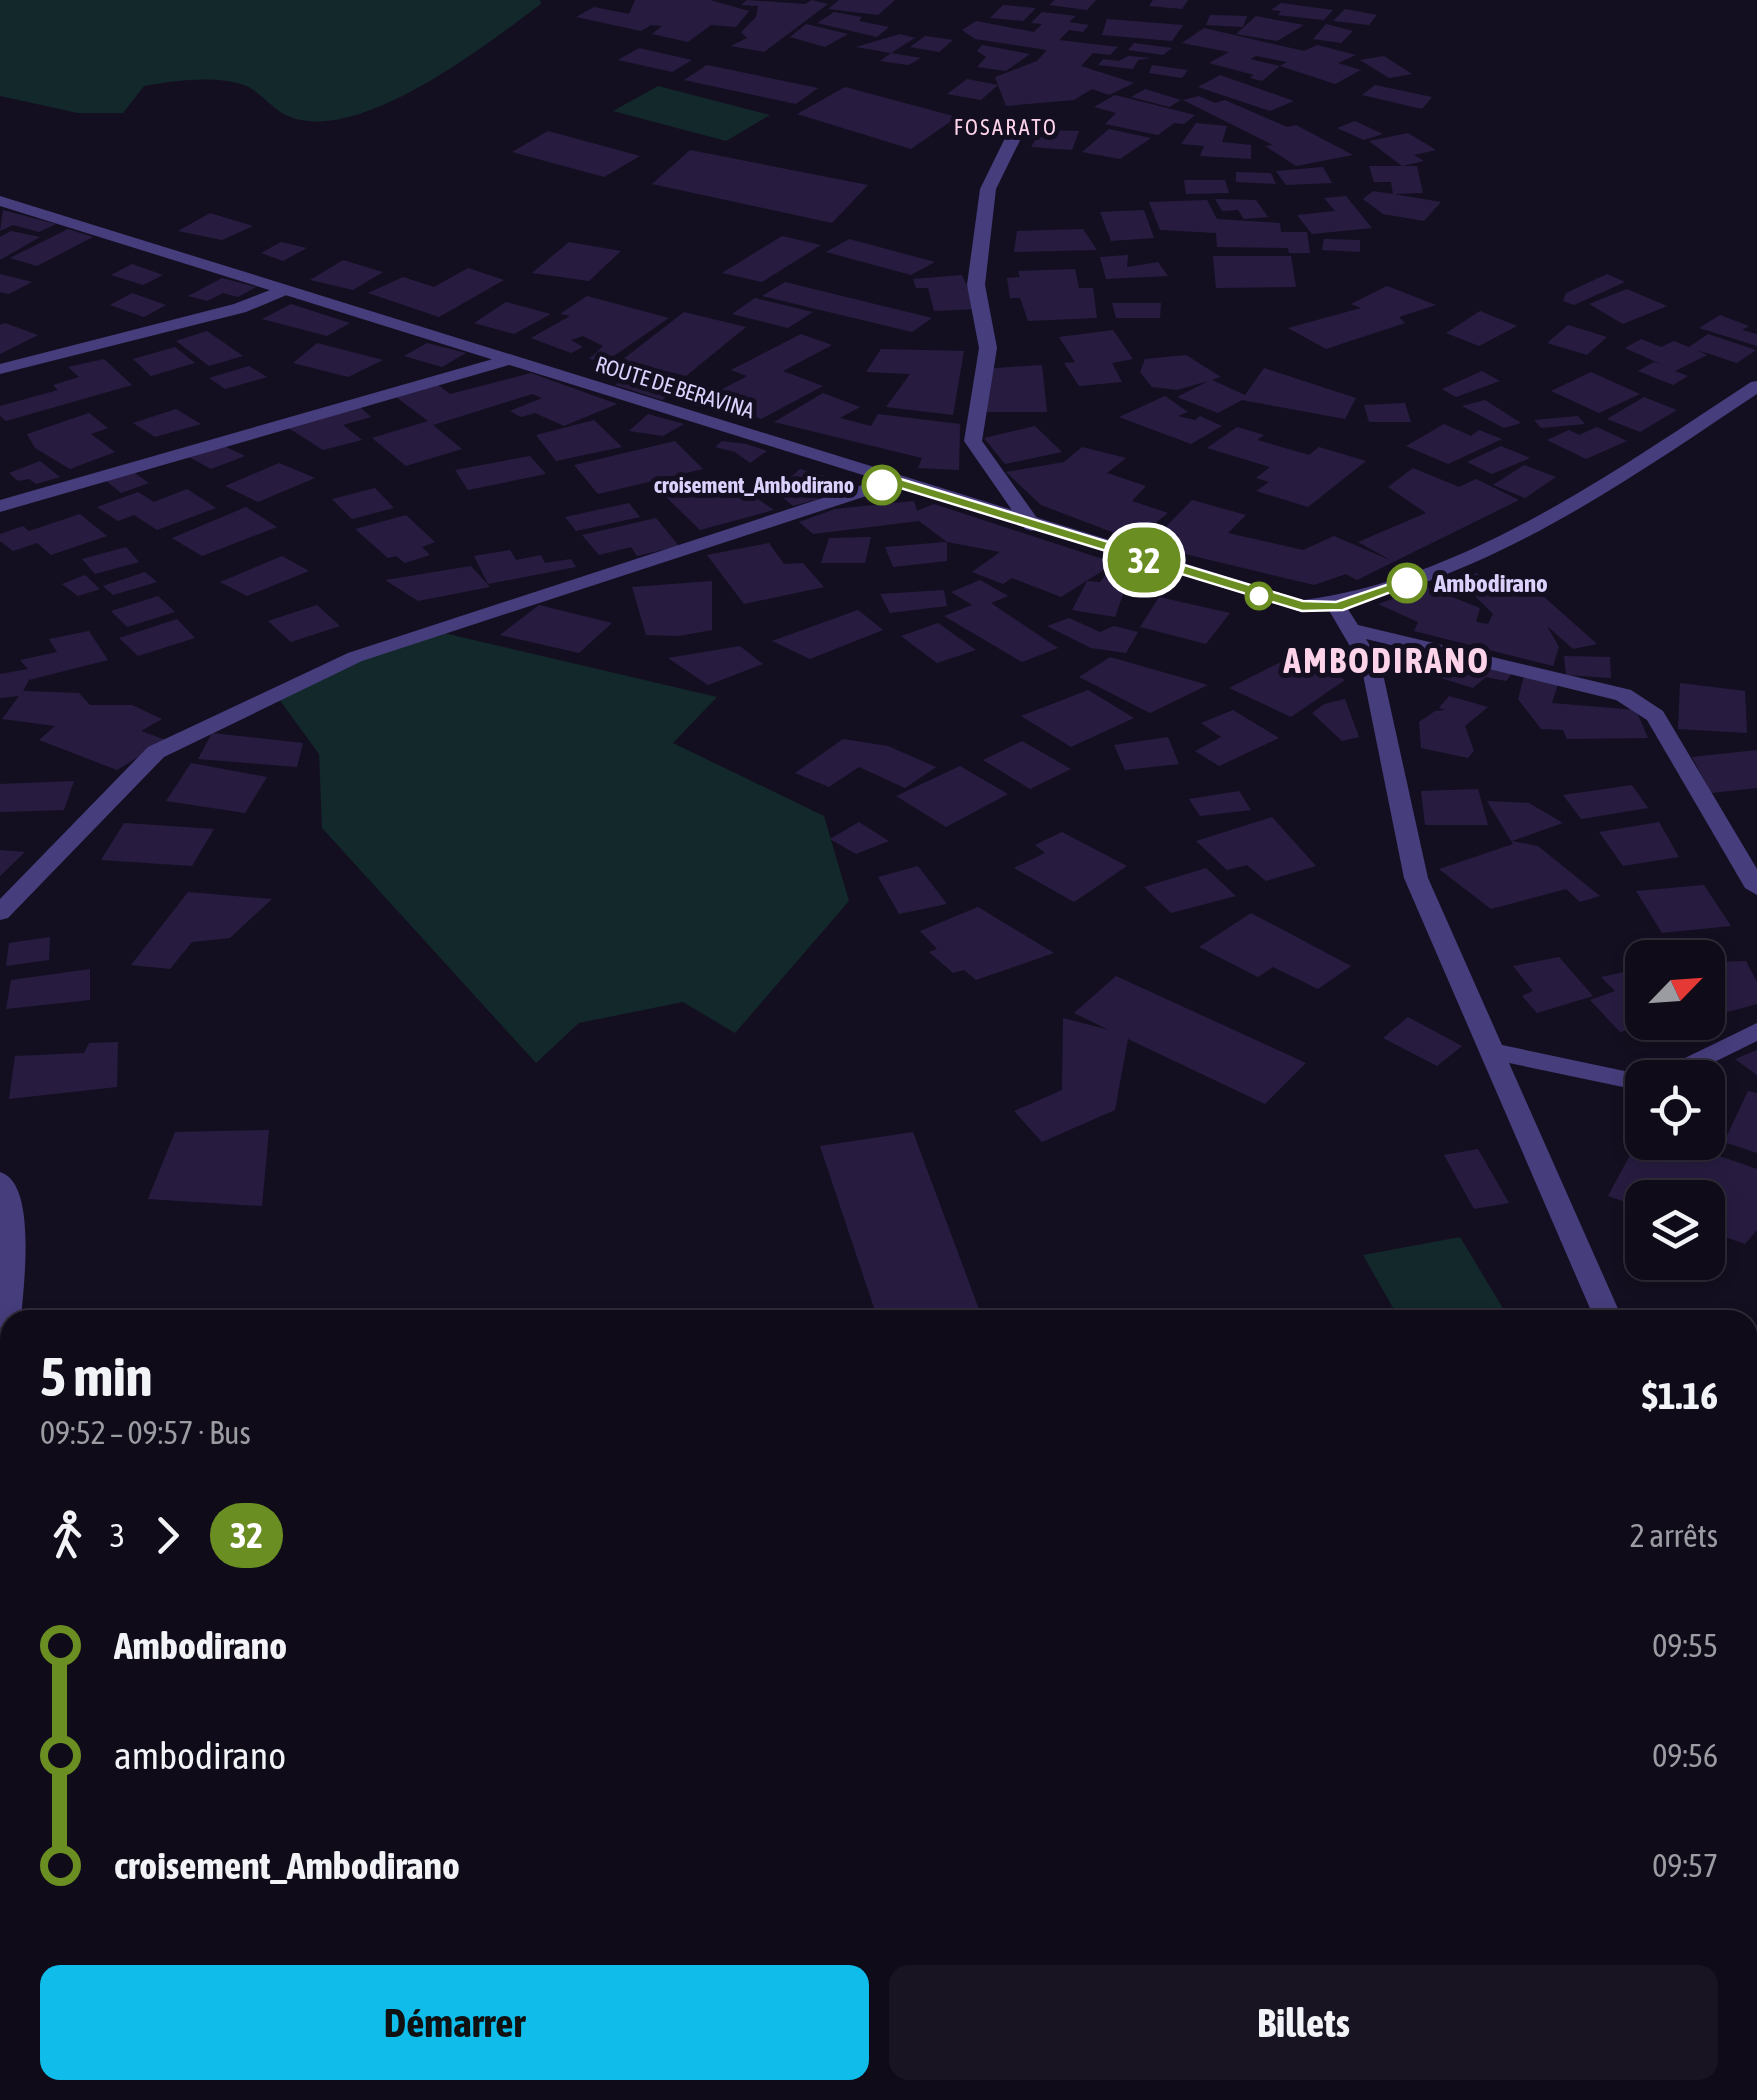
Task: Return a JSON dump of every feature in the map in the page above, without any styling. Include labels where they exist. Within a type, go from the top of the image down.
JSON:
[{"type":"street","points":[[1020,124],[988,189],[976,286],[988,348],[973,441],[1032,525]]},
{"type":"street","name":"ROUTE DE BERAVINA","points":[[0,201],[1270,600],[1623,695],[1655,716],[1757,888]]},
{"type":"street","points":[[0,369],[240,308],[283,290]]},
{"type":"street","points":[[0,506],[507,360]]},
{"type":"street","points":[[1605,1310],[1416,878],[1371,665],[1344,618],[1379,595],[1490,546],[1668,444],[1757,386]]},
{"type":"street","points":[[0,913],[156,752],[355,656],[894,481]]},
{"type":"street","points":[[1697,1060],[1757,1031]]},
{"type":"street","points":[[1495,1052],[1625,1079]]},
{"type":"street","points":[[0,1181],[13,1222],[9,1310]]},
{"type":"green space","points":[[0,0],[540,0],[541,4],[421,86],[350,117],[317,121],[288,116],[250,88],[220,80],[144,86],[123,113],[78,113],[0,96]]},
{"type":"green space","points":[[658,86],[770,115],[726,141],[613,111]]},
{"type":"green space","points":[[435,631],[717,697],[673,743],[824,816],[849,901],[735,1033],[683,1002],[579,1023],[536,1063],[322,828],[319,754],[276,695]]},
{"type":"green space","points":[[1460,1237],[1504,1310],[1394,1310],[1363,1255]]},
{"type":"building","points":[[635,0],[710,0],[749,11],[736,27],[711,25],[688,42],[652,34],[662,26],[651,25],[641,31],[576,17],[594,7],[629,14]]},
{"type":"building","points":[[747,0],[805,4],[812,0],[828,4],[764,52],[731,46],[747,38],[741,32],[756,17],[758,6],[741,5]]},
{"type":"building","points":[[839,0],[895,0],[878,15],[828,9]]},
{"type":"building","points":[[1055,0],[1096,0],[1087,10],[1049,5]]},
{"type":"building","points":[[1153,0],[1188,0],[1182,9],[1149,6]]},
{"type":"building","points":[[1281,3],[1333,10],[1324,20],[1278,15],[1281,11],[1271,10]]},
{"type":"building","points":[[1003,5],[1036,8],[1023,21],[990,18]]},
{"type":"building","points":[[1345,9],[1377,15],[1369,25],[1333,21]]},
{"type":"building","points":[[834,12],[889,27],[877,37],[817,23]]},
{"type":"building","points":[[1042,12],[1076,16],[1069,22],[1089,25],[1083,32],[1069,30],[1059,40],[1118,47],[1110,55],[1093,53],[1081,66],[1134,83],[1109,95],[1092,89],[1074,100],[1006,106],[995,77],[1037,61],[1047,50],[975,39],[962,30],[976,21],[1034,32],[1042,24],[1031,23]]},
{"type":"building","points":[[1210,15],[1247,16],[1243,27],[1206,25]]},
{"type":"building","points":[[1256,16],[1304,25],[1277,41],[1236,34]]},
{"type":"building","points":[[1107,19],[1183,25],[1172,41],[1102,35]]},
{"type":"building","points":[[806,24],[848,34],[825,47],[790,37]]},
{"type":"building","points":[[1326,24],[1353,31],[1341,43],[1313,39]]},
{"type":"building","points":[[1204,28],[1304,51],[1317,45],[1356,55],[1338,63],[1361,70],[1335,84],[1280,66],[1262,81],[1250,78],[1254,75],[1209,63],[1229,52],[1182,43]],"holes":[[[1256,56],[1287,62],[1280,66],[1250,59]]]},
{"type":"building","points":[[900,34],[915,38],[891,53],[856,47]]},
{"type":"building","points":[[925,36],[953,40],[939,52],[910,47]]},
{"type":"building","points":[[1134,43],[1172,48],[1163,55],[1128,50]]},
{"type":"building","points":[[982,45],[1030,54],[1006,71],[977,67],[986,57],[977,51]]},
{"type":"building","points":[[639,48],[692,60],[672,72],[618,60]]},
{"type":"building","points":[[891,53],[921,58],[908,65],[880,61]]},
{"type":"building","points":[[1128,56],[1151,58],[1138,60],[1133,69],[1098,65],[1103,59],[1119,61]]},
{"type":"building","points":[[1384,56],[1412,74],[1389,78],[1360,60]]},
{"type":"building","points":[[707,65],[818,88],[796,104],[684,80]]},
{"type":"building","points":[[1152,65],[1188,70],[1182,78],[1149,73]]},
{"type":"building","points":[[1220,75],[1294,101],[1270,111],[1198,87]]},
{"type":"building","points":[[967,79],[998,85],[981,100],[947,94]]},
{"type":"building","points":[[1375,85],[1432,97],[1422,109],[1362,95]]},
{"type":"building","points":[[845,87],[957,117],[911,149],[797,114]]},
{"type":"building","points":[[1145,89],[1181,100],[1169,107],[1131,97]]},
{"type":"building","points":[[1115,95],[1195,115],[1158,135],[1105,124],[1116,113],[1094,107]]},
{"type":"building","points":[[1199,96],[1215,103],[1225,100],[1287,127],[1296,125],[1353,155],[1296,166],[1265,146],[1273,145],[1183,100]]},
{"type":"building","points":[[1355,121],[1383,134],[1364,140],[1337,128]]},
{"type":"building","points":[[1196,123],[1227,126],[1222,142],[1251,145],[1251,159],[1200,156],[1204,146],[1181,144]]},
{"type":"building","points":[[1109,129],[1151,138],[1120,159],[1082,152]]},
{"type":"building","points":[[1042,130],[1079,131],[1072,150],[1031,147]]},
{"type":"building","points":[[548,131],[640,156],[604,177],[512,152]]},
{"type":"building","points":[[1408,133],[1436,150],[1414,155],[1424,161],[1402,166],[1369,141]]},
{"type":"building","points":[[690,150],[868,185],[832,223],[652,184]]},
{"type":"building","points":[[1369,166],[1417,166],[1423,193],[1393,194],[1391,182],[1374,182]]},
{"type":"building","points":[[1323,167],[1332,183],[1286,185],[1276,171]]},
{"type":"building","points":[[1236,172],[1271,173],[1276,184],[1236,182]]},
{"type":"building","points":[[1184,180],[1225,180],[1229,193],[1186,194]]},
{"type":"building","points":[[1373,191],[1441,202],[1424,221],[1383,214],[1363,199]]},
{"type":"building","points":[[1346,196],[1372,228],[1312,234],[1297,215],[1335,211],[1324,198]]},
{"type":"building","points":[[1215,199],[1256,200],[1268,217],[1244,219],[1238,210],[1222,211]]},
{"type":"building","points":[[1207,200],[1217,219],[1280,223],[1281,232],[1307,232],[1310,253],[1289,253],[1288,248],[1217,247],[1216,233],[1160,230],[1149,202]]},
{"type":"building","points":[[3,210],[56,224],[39,232],[13,225],[0,231]]},
{"type":"building","points":[[1144,210],[1154,238],[1111,241],[1100,212]]},
{"type":"building","points":[[210,213],[253,226],[222,240],[178,231]]},
{"type":"building","points":[[68,229],[93,237],[37,266],[10,258]]},
{"type":"building","points":[[1083,229],[1097,250],[1014,252],[1017,231]]},
{"type":"building","points":[[11,231],[40,237],[0,260],[0,237]]},
{"type":"building","points":[[782,236],[821,245],[762,282],[722,273]]},
{"type":"building","points":[[849,239],[935,262],[911,275],[826,252]]},
{"type":"building","points":[[1324,239],[1360,240],[1360,252],[1322,250]]},
{"type":"building","points":[[281,242],[307,248],[283,261],[261,253]]},
{"type":"building","points":[[569,242],[621,251],[589,281],[532,273]]},
{"type":"building","points":[[1128,255],[1127,267],[1158,262],[1168,276],[1106,279],[1100,257]]},
{"type":"building","points":[[1213,256],[1291,256],[1296,287],[1216,288]]},
{"type":"building","points":[[343,260],[383,272],[353,290],[310,280]]},
{"type":"building","points":[[132,264],[163,275],[143,285],[111,275]]},
{"type":"building","points":[[468,268],[504,280],[439,317],[368,293],[403,277],[434,287]]},
{"type":"building","points":[[1075,269],[1079,288],[1093,288],[1097,318],[1028,321],[1020,298],[1010,298],[1007,278],[1020,277],[1018,271]]},
{"type":"building","points":[[0,274],[32,282],[9,294],[0,292]]},
{"type":"building","points":[[1607,274],[1625,282],[1574,305],[1563,301],[1566,293]]},
{"type":"building","points":[[962,275],[977,309],[934,311],[928,288],[916,288],[913,279]]},
{"type":"building","points":[[222,278],[256,287],[238,297],[223,293],[207,301],[188,296]]},
{"type":"building","points":[[785,282],[932,318],[912,332],[762,296]]},
{"type":"building","points":[[1387,286],[1436,305],[1399,317],[1405,323],[1326,349],[1288,328],[1361,308],[1351,304]]},
{"type":"building","points":[[1627,289],[1667,306],[1623,324],[1589,304]]},
{"type":"building","points":[[132,293],[166,305],[144,317],[110,305]]},
{"type":"building","points":[[587,296],[669,318],[605,362],[589,359],[603,346],[583,336],[571,340],[583,347],[571,353],[531,338],[570,316],[560,314]]},
{"type":"building","points":[[755,298],[813,312],[788,328],[732,314]]},
{"type":"building","points":[[506,302],[551,314],[514,334],[474,323]]},
{"type":"building","points":[[1112,303],[1161,303],[1160,318],[1116,318]]},
{"type":"building","points":[[291,304],[350,323],[327,336],[262,319]]},
{"type":"building","points":[[1480,311],[1517,326],[1479,346],[1446,333]]},
{"type":"building","points":[[684,312],[746,327],[686,376],[622,360]]},
{"type":"building","points":[[1720,315],[1749,326],[1742,330],[1757,334],[1757,346],[1699,328]]},
{"type":"building","points":[[5,323],[38,335],[0,354],[0,325]]},
{"type":"building","points":[[1568,325],[1607,337],[1587,355],[1547,343]]},
{"type":"building","points":[[1113,330],[1133,359],[1112,363],[1122,382],[1079,386],[1064,363],[1075,362],[1059,337]]},
{"type":"building","points":[[207,331],[243,356],[209,366],[176,341]]},
{"type":"building","points":[[801,334],[832,345],[783,371],[823,386],[761,419],[706,398],[747,376],[731,370]]},
{"type":"building","points":[[1708,334],[1756,350],[1737,363],[1697,350],[1707,355],[1675,371],[1688,376],[1673,385],[1638,371],[1654,362],[1665,366],[1625,348],[1641,339],[1661,347],[1674,341],[1689,347]]},
{"type":"building","points":[[317,343],[383,360],[348,377],[293,363]]},
{"type":"building","points":[[427,343],[466,353],[442,367],[404,356]]},
{"type":"building","points":[[175,347],[195,363],[151,376],[133,359]]},
{"type":"building","points":[[881,349],[964,351],[953,415],[886,407],[910,374],[866,372]]},
{"type":"building","points":[[1186,355],[1221,377],[1212,380],[1245,395],[1264,368],[1356,398],[1345,419],[1242,400],[1218,413],[1177,397],[1208,381],[1177,390],[1152,387],[1140,372],[1145,359]]},
{"type":"building","points":[[104,359],[132,385],[6,421],[0,416],[0,406],[58,390],[53,385],[79,377],[68,367]]},
{"type":"building","points":[[1042,365],[1047,412],[983,412],[982,369]]},
{"type":"building","points":[[249,366],[267,377],[225,389],[209,378]]},
{"type":"building","points":[[1482,371],[1500,381],[1456,397],[1442,389]]},
{"type":"building","points":[[1591,372],[1640,394],[1599,413],[1551,391]]},
{"type":"building","points":[[531,373],[617,404],[564,426],[535,413],[521,417],[510,411],[542,398],[532,394],[433,425],[462,449],[406,466],[372,438],[428,421],[396,397],[437,384],[450,394]]},
{"type":"building","points":[[631,375],[680,387],[662,400],[615,385]]},
{"type":"building","points":[[823,393],[860,407],[840,418],[871,426],[878,414],[960,424],[959,470],[918,468],[922,458],[774,422]]},
{"type":"building","points":[[1165,396],[1188,412],[1178,416],[1195,420],[1200,416],[1222,426],[1191,444],[1119,417]]},
{"type":"building","points":[[1644,397],[1677,410],[1640,432],[1607,419]]},
{"type":"building","points":[[1485,400],[1521,423],[1504,428],[1462,406]]},
{"type":"building","points":[[1405,403],[1411,422],[1369,422],[1364,405]]},
{"type":"building","points":[[360,407],[371,417],[343,425],[362,440],[323,450],[287,427]]},
{"type":"building","points":[[176,409],[201,424],[155,437],[133,423]]},
{"type":"building","points":[[89,413],[108,428],[91,434],[115,452],[70,469],[35,448],[27,434]]},
{"type":"building","points":[[648,414],[684,424],[663,436],[629,431]]},
{"type":"building","points":[[1578,416],[1585,424],[1541,428],[1534,420]]},
{"type":"building","points":[[594,420],[622,447],[556,461],[536,435]]},
{"type":"building","points":[[1444,424],[1471,436],[1479,430],[1502,439],[1448,464],[1406,446]]},
{"type":"building","points":[[1035,426],[1062,452],[1005,464],[984,438]]},
{"type":"building","points":[[1237,427],[1264,435],[1257,440],[1309,455],[1319,447],[1366,461],[1308,507],[1256,491],[1269,482],[1256,478],[1270,467],[1207,448]]},
{"type":"building","points":[[1597,427],[1627,441],[1586,459],[1547,440],[1569,430],[1579,435]]},
{"type":"building","points":[[675,441],[703,469],[598,494],[574,465]]},
{"type":"building","points":[[722,441],[767,451],[750,463],[735,452],[715,447]]},
{"type":"building","points":[[222,445],[245,456],[211,469],[189,457]]},
{"type":"building","points":[[1501,446],[1530,458],[1492,474],[1467,462]]},
{"type":"building","points":[[1082,447],[1126,458],[1107,473],[1146,486],[1132,501],[1168,513],[1133,540],[1041,505],[1006,472],[1064,462]]},
{"type":"building","points":[[530,456],[546,474],[468,490],[455,470]]},
{"type":"building","points":[[40,461],[60,477],[36,484],[29,479],[18,481],[9,473]]},
{"type":"building","points":[[279,463],[315,478],[258,502],[225,486]]},
{"type":"building","points":[[1524,465],[1556,477],[1525,498],[1493,485]]},
{"type":"building","points":[[1413,468],[1459,487],[1476,479],[1519,500],[1357,580],[1346,574],[1314,585],[1148,545],[1192,500],[1246,515],[1228,533],[1303,550],[1334,536],[1392,561],[1358,542],[1426,513],[1388,487]]},
{"type":"building","points":[[800,469],[839,480],[821,494],[784,483]]},
{"type":"building","points":[[132,471],[149,483],[121,493],[105,480]]},
{"type":"building","points":[[722,480],[734,492],[753,496],[774,510],[700,530],[663,494]]},
{"type":"building","points":[[375,488],[394,508],[352,519],[332,499]]},
{"type":"building","points":[[187,489],[216,508],[157,530],[134,515],[118,521],[97,507],[138,492],[154,502]]},
{"type":"building","points":[[805,491],[819,499],[793,506],[781,496]]},
{"type":"building","points":[[914,501],[917,511],[934,504],[1115,563],[1061,597],[1012,578],[1003,584],[972,572],[1000,552],[947,542],[919,521],[813,534],[799,522],[835,509]]},
{"type":"building","points":[[629,503],[640,517],[576,531],[565,517]]},
{"type":"building","points":[[246,507],[277,527],[202,556],[172,538]]},
{"type":"building","points":[[80,514],[107,536],[51,555],[37,543],[13,551],[0,541],[0,534],[23,526],[29,531]]},
{"type":"building","points":[[406,515],[435,542],[422,547],[430,555],[405,563],[396,556],[388,558],[355,529]]},
{"type":"building","points":[[656,518],[679,546],[637,556],[631,547],[599,555],[582,535]]},
{"type":"building","points":[[871,537],[865,563],[821,563],[829,538]]},
{"type":"building","points":[[947,542],[947,561],[893,567],[885,547]]},
{"type":"building","points":[[769,543],[784,564],[803,563],[824,587],[744,604],[707,555]]},
{"type":"building","points":[[126,547],[139,562],[95,574],[82,559]]},
{"type":"building","points":[[510,550],[516,560],[541,555],[545,563],[571,559],[576,567],[488,584],[474,556]]},
{"type":"building","points":[[282,556],[309,571],[247,596],[220,582]]},
{"type":"building","points":[[1115,563],[1161,577],[1146,590],[1126,586],[1115,617],[1072,610],[1087,581],[1100,582]]},
{"type":"building","points":[[471,566],[490,587],[418,601],[385,580]]},
{"type":"building","points":[[145,572],[157,582],[113,595],[103,586]]},
{"type":"building","points":[[1476,573],[1499,583],[1523,578],[1597,644],[1573,649],[1547,626],[1559,647],[1553,666],[1414,631],[1418,622],[1378,604],[1427,587],[1480,608],[1476,622],[1488,624],[1493,614],[1473,594],[1447,587]]},
{"type":"building","points":[[85,575],[100,589],[78,596],[62,584]]},
{"type":"building","points":[[980,580],[1008,596],[991,603],[1058,648],[1022,662],[944,616],[972,605],[951,592]]},
{"type":"building","points":[[712,581],[712,630],[679,636],[646,635],[632,587]]},
{"type":"building","points":[[944,590],[947,606],[890,613],[880,594]]},
{"type":"building","points":[[158,596],[175,612],[127,627],[111,611]]},
{"type":"building","points":[[1159,597],[1230,613],[1206,644],[1140,627]]},
{"type":"building","points":[[317,605],[340,626],[291,642],[268,621]]},
{"type":"building","points":[[539,605],[612,623],[579,653],[500,635]]},
{"type":"building","points":[[858,610],[883,630],[810,659],[772,641]]},
{"type":"building","points":[[1069,618],[1100,632],[1114,626],[1138,632],[1126,653],[1091,648],[1047,626]]},
{"type":"building","points":[[177,619],[195,638],[138,656],[119,638]]},
{"type":"building","points":[[938,623],[976,650],[937,663],[901,636]]},
{"type":"building","points":[[89,631],[108,660],[29,680],[23,691],[79,693],[90,705],[132,705],[162,719],[141,731],[166,740],[117,770],[39,740],[55,726],[2,719],[19,696],[0,698],[0,674],[28,669],[20,660],[57,652],[49,639]]},
{"type":"building","points":[[740,646],[763,664],[708,685],[668,658]]},
{"type":"building","points":[[1449,656],[1513,672],[1506,681],[1486,677],[1473,688],[1431,675]]},
{"type":"building","points":[[1564,656],[1610,657],[1611,678],[1566,675]]},
{"type":"building","points":[[1110,657],[1208,685],[1150,713],[1079,677]]},
{"type":"building","points":[[1287,659],[1308,670],[1315,664],[1345,680],[1291,717],[1229,688]]},
{"type":"building","points":[[1524,676],[1558,684],[1552,703],[1636,710],[1648,738],[1567,739],[1563,730],[1541,729],[1518,699]]},
{"type":"building","points":[[1680,683],[1745,691],[1747,733],[1678,729]]},
{"type":"building","points":[[1088,690],[1134,718],[1071,747],[1021,716]]},
{"type":"building","points":[[1449,696],[1488,707],[1465,726],[1474,751],[1468,758],[1421,748],[1419,722],[1435,711],[1446,710],[1439,708]]},
{"type":"building","points":[[1345,699],[1359,737],[1342,741],[1312,713],[1324,704]]},
{"type":"building","points":[[1233,710],[1279,738],[1219,766],[1195,751],[1221,737],[1201,723]]},
{"type":"building","points":[[212,733],[303,743],[297,767],[198,759]]},
{"type":"building","points":[[1168,737],[1179,764],[1125,770],[1114,745]]},
{"type":"building","points":[[843,739],[888,746],[936,767],[905,788],[859,767],[829,787],[795,773]]},
{"type":"building","points":[[1022,741],[1071,769],[1030,789],[983,760]]},
{"type":"building","points":[[1757,750],[1757,788],[1711,793],[1692,757]]},
{"type":"building","points":[[191,763],[267,777],[245,813],[166,801]]},
{"type":"building","points":[[960,766],[1008,794],[946,827],[896,796]]},
{"type":"building","points":[[74,781],[64,810],[0,812],[0,784]]},
{"type":"building","points":[[1632,785],[1648,808],[1581,819],[1563,795]]},
{"type":"building","points":[[1478,789],[1488,825],[1425,825],[1421,791]]},
{"type":"building","points":[[1239,791],[1251,810],[1200,816],[1189,799]]},
{"type":"building","points":[[1487,801],[1529,803],[1563,823],[1512,841],[1538,846],[1600,896],[1580,902],[1566,889],[1491,909],[1439,869],[1513,844]]},
{"type":"building","points":[[1272,817],[1316,866],[1266,881],[1247,865],[1227,870],[1196,841]]},
{"type":"building","points":[[859,822],[889,841],[856,854],[830,839]]},
{"type":"building","points":[[1659,822],[1679,857],[1623,866],[1599,832]]},
{"type":"building","points":[[124,823],[214,829],[192,866],[101,860]]},
{"type":"building","points":[[1062,832],[1127,866],[1074,902],[1014,868],[1045,853],[1035,845]]},
{"type":"building","points":[[0,850],[25,852],[0,876]]},
{"type":"building","points":[[918,866],[947,904],[899,914],[878,877]]},
{"type":"building","points":[[1206,868],[1236,896],[1171,913],[1144,887]]},
{"type":"building","points":[[1704,885],[1731,926],[1662,933],[1636,891]]},
{"type":"building","points":[[188,892],[272,899],[230,938],[192,942],[170,969],[131,965]]},
{"type":"building","points":[[978,907],[1054,953],[976,980],[964,970],[953,973],[929,952],[937,949],[920,931]]},
{"type":"building","points":[[1251,913],[1351,966],[1318,989],[1273,967],[1258,977],[1199,947]]},
{"type":"building","points":[[50,937],[49,960],[6,966],[9,943]]},
{"type":"building","points":[[1559,957],[1593,996],[1537,1013],[1522,996],[1533,991],[1513,966]]},
{"type":"building","points":[[1746,961],[1757,982],[1757,1004],[1725,1013],[1725,962]]},
{"type":"building","points":[[90,969],[90,1000],[6,1009],[11,980]]},
{"type":"building","points":[[1625,972],[1625,1031],[1620,1032],[1590,1000],[1615,991],[1601,977]]},
{"type":"building","points":[[1116,976],[1306,1063],[1265,1104],[1128,1039],[1115,1110],[1042,1142],[1014,1111],[1062,1090],[1063,1018],[1109,1030],[1074,1013]]},
{"type":"building","points":[[1408,1017],[1462,1046],[1437,1066],[1383,1038]]},
{"type":"building","points":[[118,1042],[117,1087],[9,1099],[15,1056],[84,1053],[89,1043]]},
{"type":"building","points":[[1757,1050],[1757,1075],[1735,1059]]},
{"type":"building","points":[[1748,1091],[1757,1093],[1757,1153],[1725,1140]]},
{"type":"building","points":[[269,1130],[262,1206],[148,1199],[175,1132]]},
{"type":"building","points":[[913,1132],[979,1310],[875,1310],[820,1146]]},
{"type":"building","points":[[1478,1149],[1509,1203],[1474,1209],[1444,1155]]},
{"type":"building","points":[[1725,1158],[1757,1169],[1757,1230],[1745,1244],[1725,1237],[1725,1180],[1625,1180],[1625,1202],[1608,1196],[1627,1160]]},
{"type":"bus line","name":"32","points":[[882,485],[894,481],[1270,600],[1302,606],[1337,607],[1407,583]]},
{"type":"place","name":"croisement_Ambodirano","points":[[882,485]]},
{"type":"place","name":"Ambodirano","points":[[1407,583]]},
{"type":"district","name":"FOSARATO","points":[[1006,127]]},
{"type":"district","name":"AMBODIRANO","points":[[1387,661]]}]
